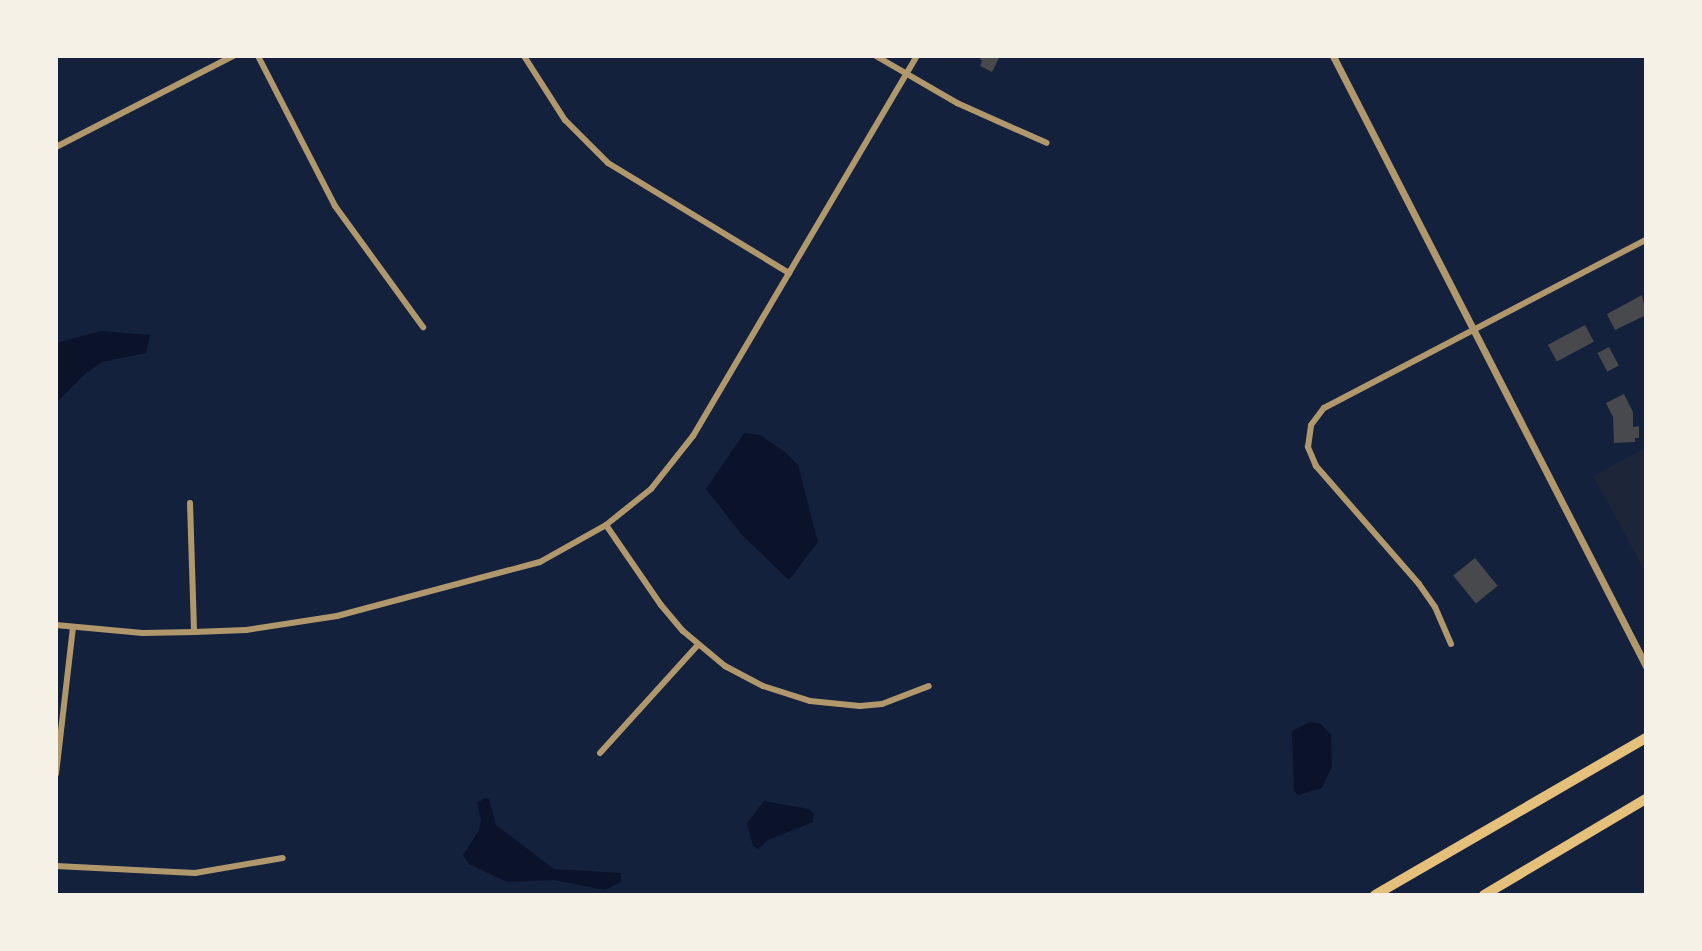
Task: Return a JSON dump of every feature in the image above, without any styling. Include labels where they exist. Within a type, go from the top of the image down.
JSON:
[{"type":"highway","points":[[1376,895],[1646,738]]},
{"type":"highway","points":[[1483,895],[1646,799]]},
{"type":"street","points":[[56,146],[233,56]]},
{"type":"street","points":[[258,56],[335,206],[423,327]]},
{"type":"street","points":[[524,56],[565,120],[608,163],[789,273]]},
{"type":"street","points":[[876,56],[983,116],[1047,143]]},
{"type":"street","points":[[56,625],[143,633],[246,630],[309,621],[400,602],[540,562],[606,525],[651,489],[682,451],[917,56]]},
{"type":"street","points":[[1333,56],[1646,666]]},
{"type":"street","points":[[1451,644],[1424,590],[1317,466],[1307,440],[1314,418],[1324,408],[1646,240]]},
{"type":"street","points":[[190,503],[194,632]]},
{"type":"street","points":[[606,525],[661,606],[698,645],[725,666],[756,683],[810,701],[848,706],[882,704],[929,686]]},
{"type":"street","points":[[56,774],[74,627]]},
{"type":"street","points":[[600,754],[698,645]]},
{"type":"street","points":[[56,866],[182,874],[284,858]]},
{"type":"shaded area","points":[[101,331],[150,335],[146,353],[102,362],[84,375],[56,403],[56,343]]},
{"type":"shaded area","points":[[744,433],[760,435],[785,452],[798,465],[818,542],[789,580],[742,535],[706,489]]},
{"type":"shaded area","points":[[1646,448],[1646,573],[1593,476]]},
{"type":"shaded area","points":[[1310,722],[1321,724],[1331,735],[1332,766],[1322,788],[1298,795],[1294,791],[1292,731]]},
{"type":"shaded area","points":[[485,798],[489,799],[496,825],[554,869],[621,873],[621,882],[605,890],[553,880],[507,882],[469,864],[463,855],[479,830],[481,820],[477,803]]},
{"type":"shaded area","points":[[764,801],[809,809],[814,814],[813,822],[768,840],[758,849],[753,846],[747,823]]},
{"type":"building","points":[[978,56],[1000,56],[992,72],[980,66],[982,61]]},
{"type":"building","points":[[1642,295],[1646,315],[1615,330],[1607,314]]},
{"type":"building","points":[[1585,325],[1594,342],[1557,361],[1548,345]]},
{"type":"building","points":[[1609,347],[1619,366],[1607,372],[1598,353]]},
{"type":"building","points":[[1624,394],[1633,412],[1633,427],[1639,426],[1639,438],[1635,438],[1635,442],[1614,443],[1613,417],[1606,403]]},
{"type":"building","points":[[1475,558],[1498,586],[1476,604],[1453,576]]}]
